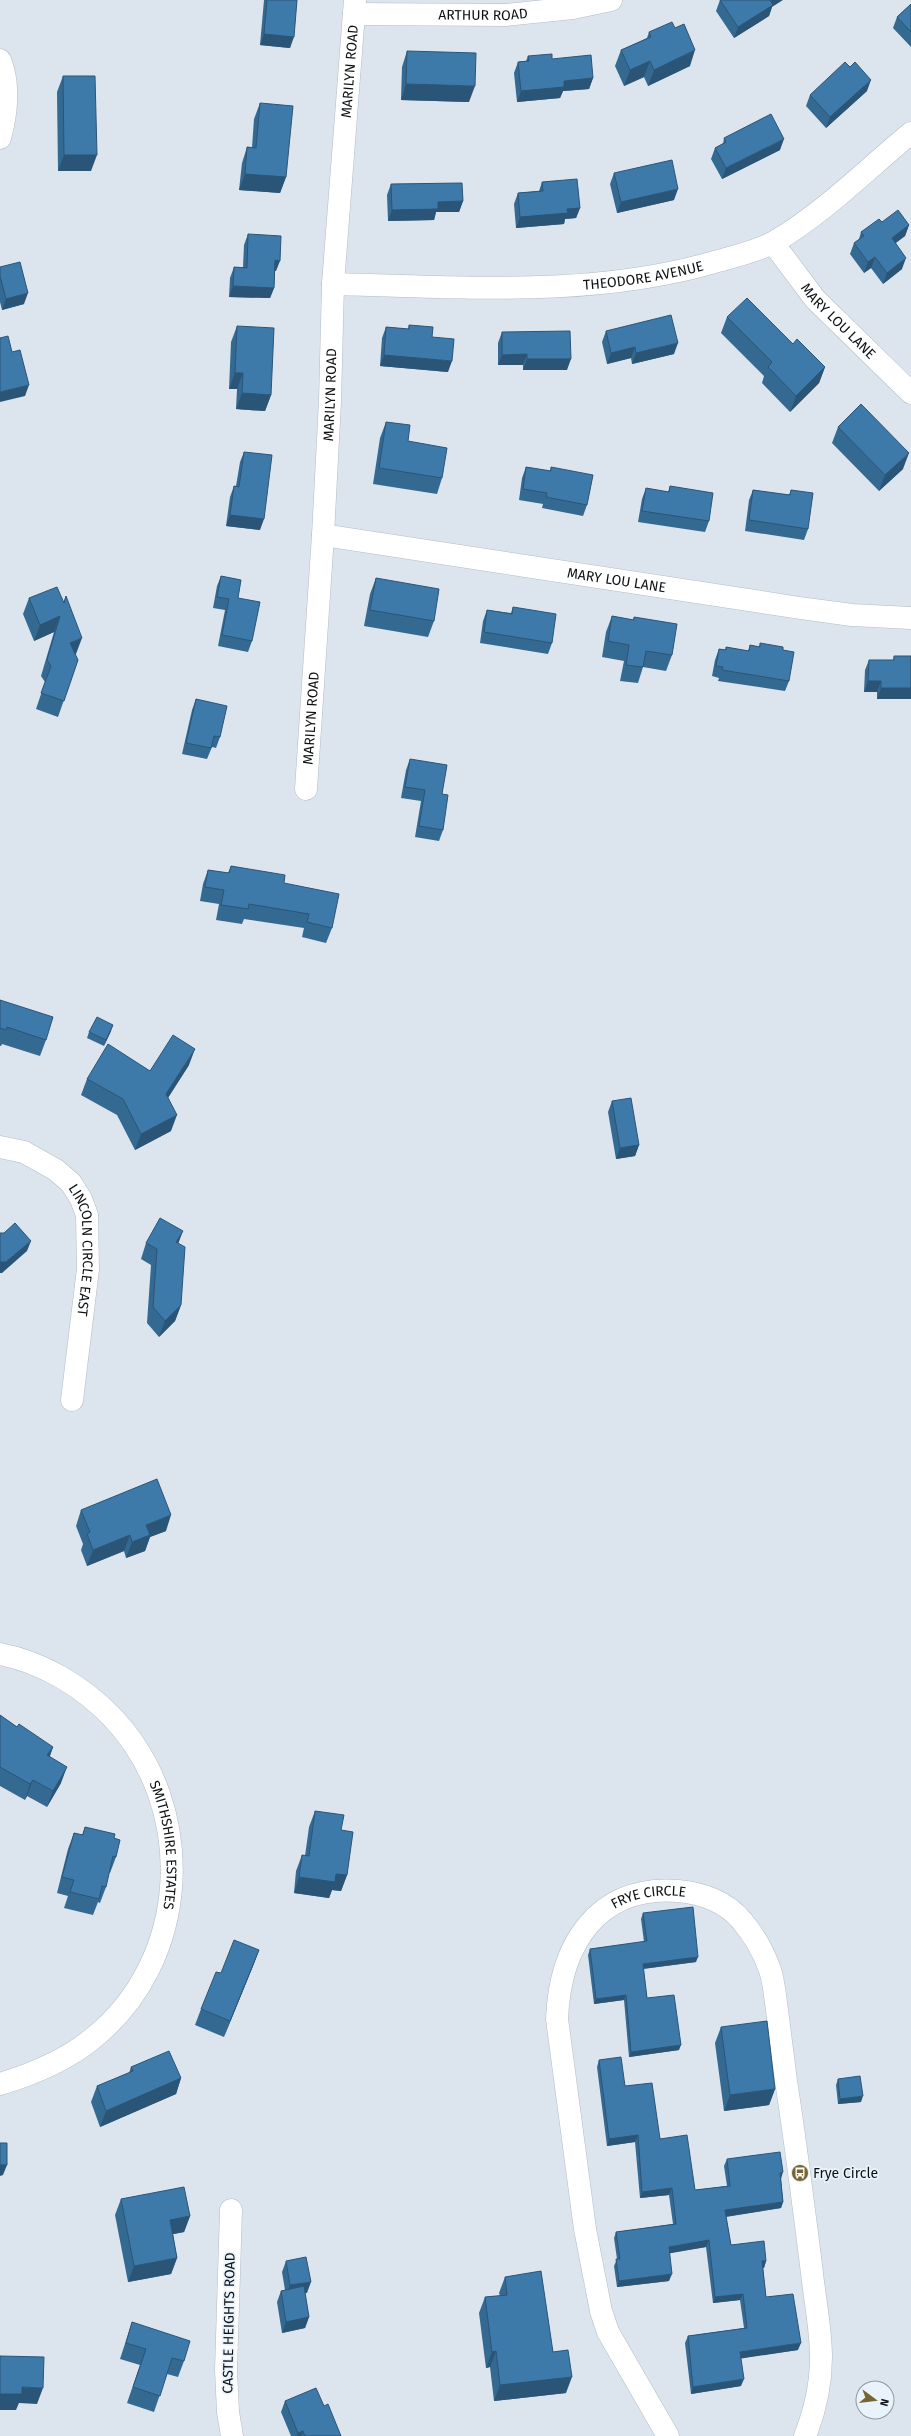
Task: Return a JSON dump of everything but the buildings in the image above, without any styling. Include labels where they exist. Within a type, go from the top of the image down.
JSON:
[{"type":"street","name":"ARTHUR ROAD","points":[[355,7],[506,15],[573,8],[612,0]]},
{"type":"street","name":"MARILYN ROAD","points":[[306,789],[324,535],[333,284],[355,7]]},
{"type":"street","points":[[0,60],[7,90],[6,114],[0,138]]},
{"type":"street","name":"THEODORE AVENUE","points":[[333,284],[523,289],[647,277],[698,267],[773,243],[797,227],[836,196],[911,133]]},
{"type":"street","name":"MARY LOU LANE","points":[[773,243],[815,299],[911,393]]},
{"type":"street","name":"MARY LOU LANE","points":[[324,535],[800,608],[852,615],[911,618]]},
{"type":"street","name":"LINCOLN CIRCLE EAST","points":[[0,1147],[24,1152],[56,1170],[71,1183],[82,1199],[87,1215],[88,1269],[72,1400]]},
{"type":"street","name":"SMITHSHIRE ESTATES","points":[[0,1654],[42,1667],[72,1684],[100,1704],[123,1729],[143,1758],[158,1788],[166,1815],[173,1856],[172,1891],[166,1925],[155,1957],[130,1999],[117,2015],[92,2039],[64,2059],[33,2074],[0,2084]]},
{"type":"street","name":"FRYE CIRCLE","points":[[668,2436],[608,2332],[601,2311],[585,2229],[558,2019],[561,1984],[572,1951],[584,1930],[606,1909],[639,1892],[669,1890],[701,1894],[729,1908],[742,1920],[752,1935],[770,1971],[801,2181],[821,2356],[817,2399],[805,2436]]},
{"type":"street","name":"CASTLE HEIGHTS ROAD","points":[[231,2210],[226,2370],[228,2412],[232,2436]]},
{"type":"place","name":"Frye Circle","points":[[800,2173]]}]
